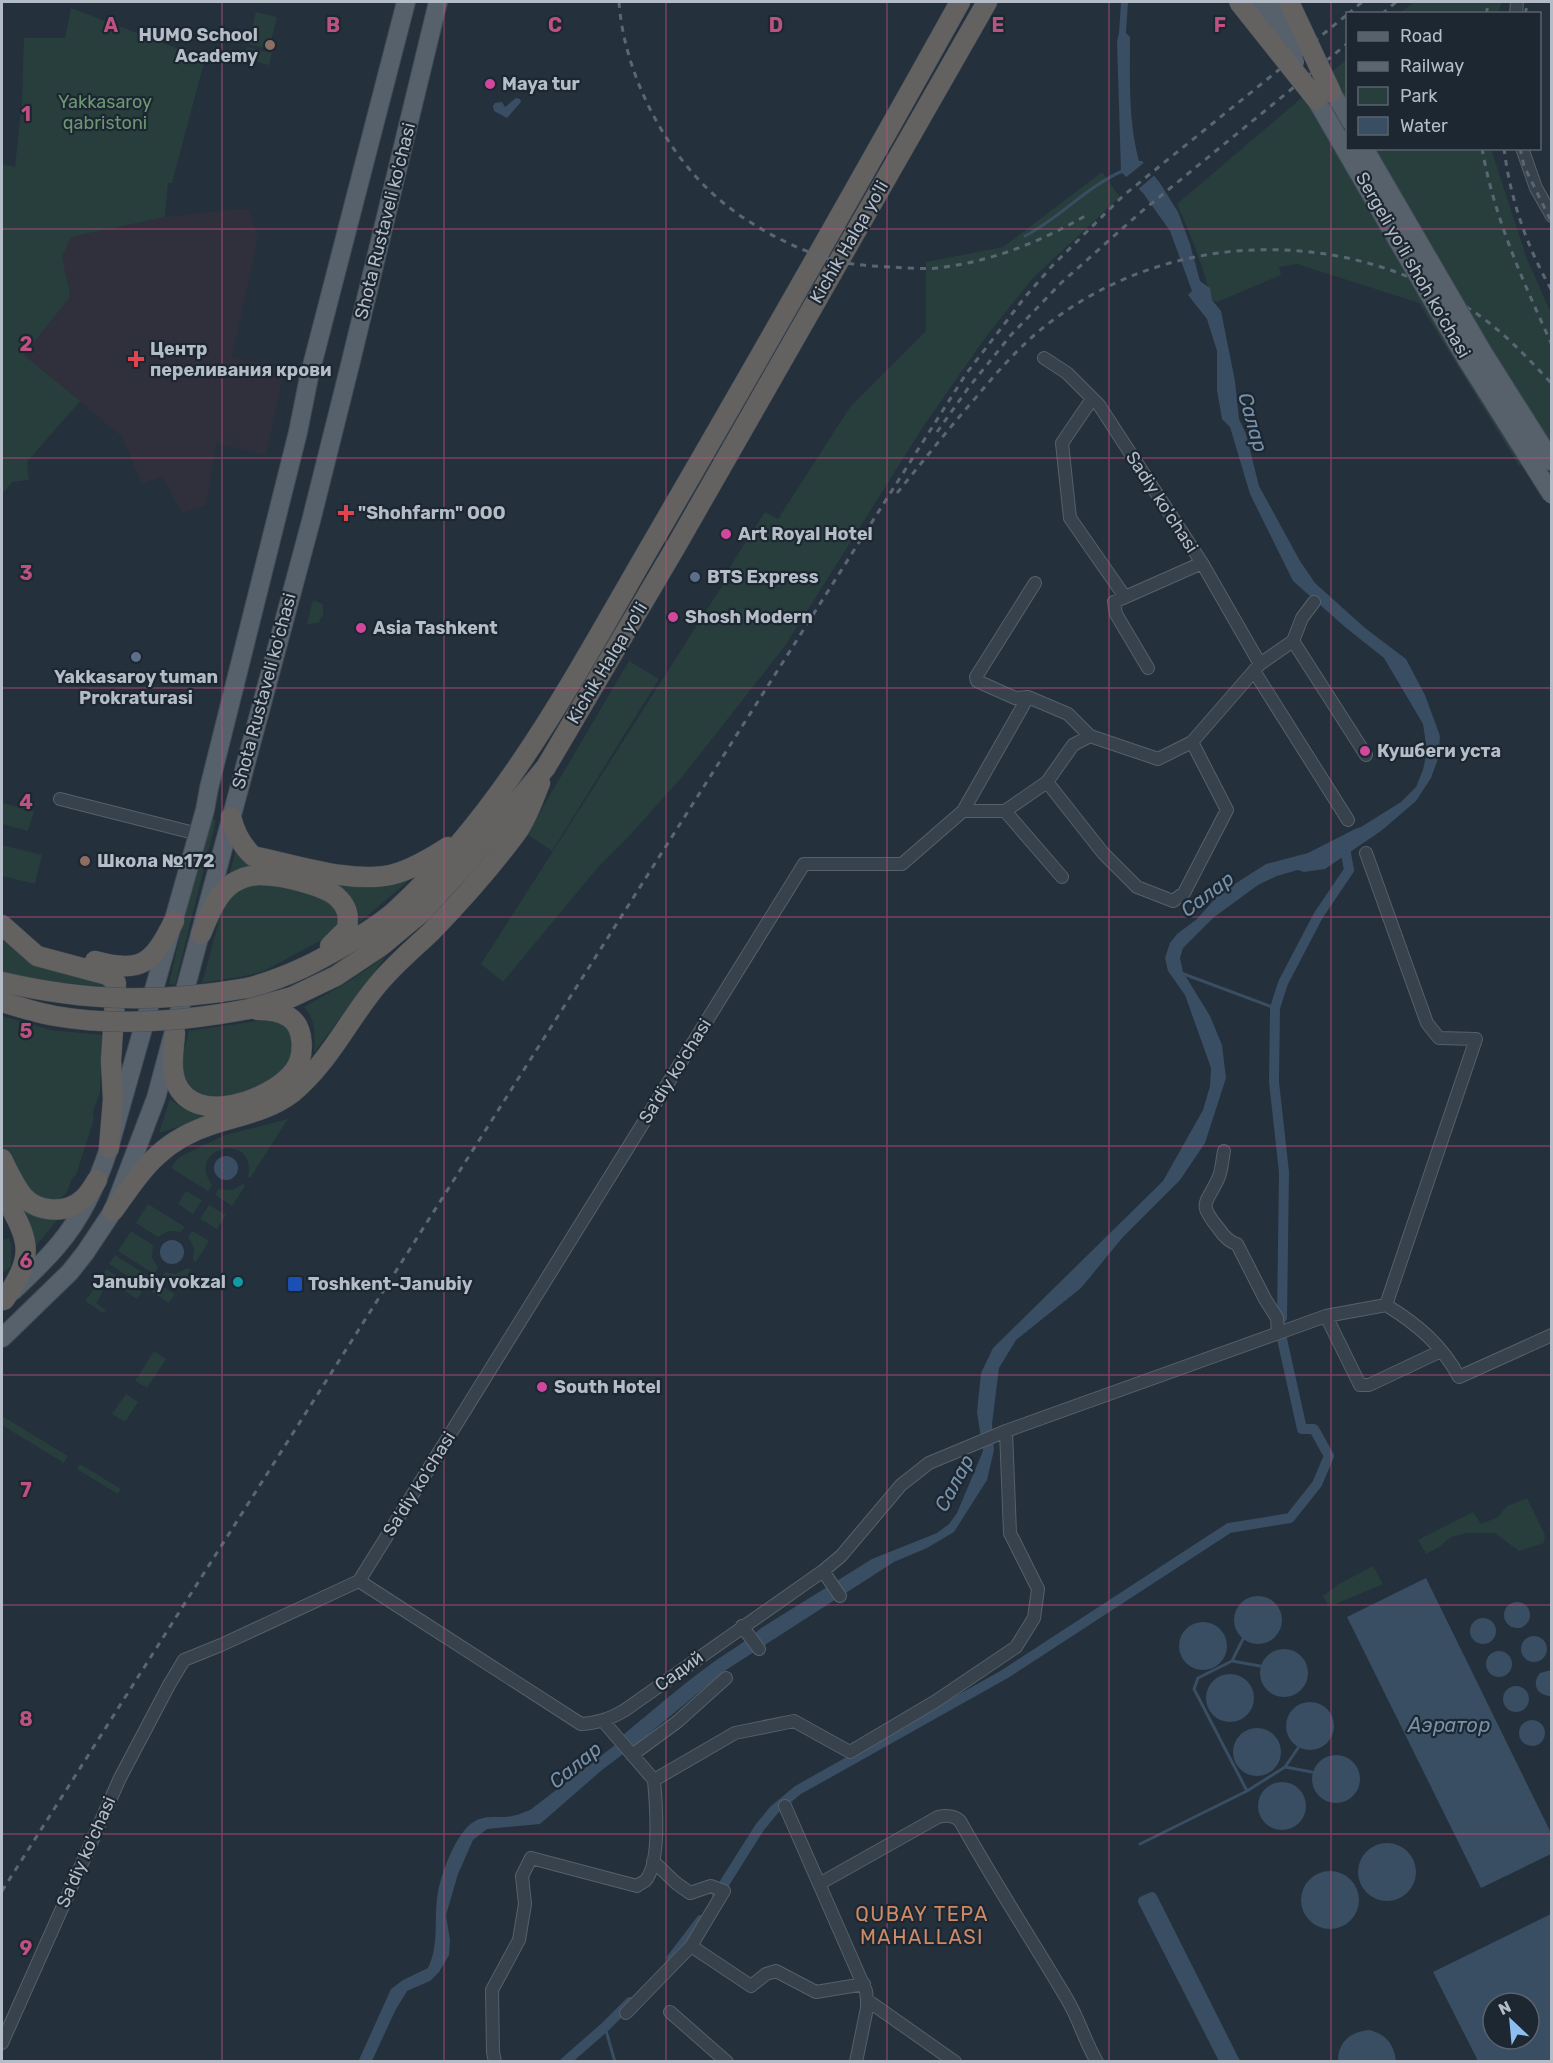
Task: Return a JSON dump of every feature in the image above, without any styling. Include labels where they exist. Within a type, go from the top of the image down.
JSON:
[{"type":"highway","name":"Kichik Halqa yo'li","points":[[2,982],[59,993],[118,999],[185,998],[247,988],[275,981],[297,972],[332,953],[392,913],[428,879],[469,834],[530,751],[828,239],[960,2]]},
{"type":"highway","name":"Kichik Halqa yo'li","points":[[2,1002],[55,1016],[106,1020],[186,1019],[249,1009],[292,997],[336,976],[381,946],[423,911],[464,866],[546,767],[675,548],[987,2]]},
{"type":"highway","points":[[1239,2],[1324,96]]},
{"type":"highway","points":[[1289,2],[1324,96]]},
{"type":"highway","points":[[882,142],[900,153]]},
{"type":"highway","points":[[655,537],[675,548]]},
{"type":"highway","points":[[113,1211],[148,1164],[168,1144],[212,1124],[273,1105],[293,1092],[313,1073],[377,985],[454,908],[518,831],[546,767]]},
{"type":"highway","points":[[231,817],[236,834],[244,848],[253,856],[356,877],[380,877],[402,872],[434,856],[469,834]]},
{"type":"highway","points":[[201,934],[213,908],[226,889],[232,883],[246,877],[260,875],[278,877],[327,890],[339,898],[344,905],[348,913],[347,929],[330,947],[297,972]]},
{"type":"highway","points":[[2,911],[30,938],[42,946],[116,967],[139,964],[152,956],[164,941],[174,921]]},
{"type":"highway","points":[[2,925],[38,956],[108,975],[116,983],[111,1061],[113,1099],[109,1148]]},
{"type":"highway","points":[[175,1033],[173,1072],[176,1083],[187,1098],[199,1104],[211,1106],[243,1103],[283,1081],[294,1071],[301,1052],[295,1022],[275,1011],[249,1009]]},
{"type":"highway","points":[[2,1160],[27,1200],[50,1210],[58,1210],[77,1203],[98,1180]]},
{"type":"highway","points":[[2,1192],[18,1222],[26,1251],[26,1261],[19,1278],[3,1302]]},
{"type":"main road","name":"Shota Rustaveli ko'chasi","points":[[3,1302],[59,1244],[98,1180],[109,1148],[198,834],[296,443],[309,377],[406,2]]},
{"type":"main road","name":"Shota Rustaveli ko'chasi","points":[[2,1338],[70,1272],[113,1211],[153,1109],[175,1033],[350,365],[438,2]]},
{"type":"main road","name":"Sergeli yo‘li shoh ko‘chasi","points":[[1260,2],[1324,96],[1346,119]]},
{"type":"main road","name":"Sergeli yo‘li shoh ko‘chasi","points":[[1275,2],[1346,137]]},
{"type":"main road","name":"Sergeli yo‘li shoh ko‘chasi","points":[[1353,150],[1467,360],[1551,495]]},
{"type":"main road","name":"Sergeli yo‘li shoh ko‘chasi","points":[[1365,150],[1482,351],[1551,462]]},
{"type":"street","points":[[1523,150],[1536,188],[1551,216]]},
{"type":"street","name":"Sadiy ko'chasi","points":[[1044,358],[1067,373],[1100,405],[1202,563],[1257,667],[1348,820]]},
{"type":"street","points":[[1092,399],[1062,443],[1070,519],[1125,597]]},
{"type":"street","points":[[1148,668],[1116,614],[1114,602],[1202,563]]},
{"type":"street","points":[[1035,583],[976,677],[977,681],[1016,698],[1028,697],[1068,714],[1090,736],[1158,759],[1192,742],[1257,667],[1293,640],[1302,618],[1314,602]]},
{"type":"street","points":[[1293,640],[1365,755]]},
{"type":"street","points":[[1028,697],[963,811],[1005,811],[1047,782],[1074,746],[1090,736]]},
{"type":"street","points":[[1047,782],[1103,853],[1137,887],[1173,901],[1185,893],[1227,810],[1192,742]]},
{"type":"street","points":[[60,799],[198,834]]},
{"type":"street","name":"Sa'diy ko'chasi","points":[[2,2043],[120,1778],[184,1660],[359,1581],[804,864],[902,864],[963,811]]},
{"type":"street","points":[[1005,811],[1062,877]]},
{"type":"street","points":[[1366,853],[1427,1023],[1439,1038],[1476,1039],[1386,1305],[1421,1328],[1437,1345],[1459,1377],[1551,1335]]},
{"type":"street","points":[[1224,1151],[1219,1178],[1206,1200],[1206,1211],[1220,1231],[1232,1243],[1237,1244],[1277,1318],[1278,1333]]},
{"type":"street","name":"Садий","points":[[603,1721],[625,1710],[823,1571],[841,1556],[901,1485],[929,1463],[1001,1433],[1326,1316],[1386,1305]]},
{"type":"street","points":[[1326,1316],[1360,1385],[1369,1386],[1441,1351]]},
{"type":"street","points":[[654,1780],[735,1733],[794,1721],[850,1752],[936,1701],[1016,1647],[1034,1618],[1038,1589],[1010,1533],[1001,1433]]},
{"type":"street","points":[[823,1571],[840,1596]]},
{"type":"street","points":[[359,1581],[581,1724],[603,1721],[654,1780],[657,1820],[653,1861],[646,1880],[637,1886],[531,1858],[522,1876],[525,1904],[519,1940],[492,1990],[495,2061]]},
{"type":"street","points":[[742,1626],[759,1649]]},
{"type":"street","points":[[631,1754],[677,1722],[726,1678]]},
{"type":"street","points":[[785,1806],[866,1991],[867,2008],[856,2061]]},
{"type":"street","points":[[819,1884],[939,1817],[951,1816],[960,1821],[1075,2013],[1097,2061]]},
{"type":"street","points":[[626,2013],[691,1946],[724,1891],[711,1886],[690,1893],[653,1861]]},
{"type":"street","points":[[691,1946],[751,1986],[766,1974],[776,1971],[816,1992],[864,1984]]},
{"type":"street","points":[[867,2000],[955,2061]]},
{"type":"street","points":[[670,2012],[727,2061]]},
{"type":"shaded area","name":"Центр переливания крови","points":[[249,208],[258,238],[232,357],[285,368],[266,455],[216,443],[206,506],[182,513],[162,476],[142,484],[121,436],[24,355],[68,298],[69,289],[62,257],[71,237],[165,217]]},
{"type":"green space","points":[[1414,2],[1502,2],[1498,12],[1401,12]]},
{"type":"green space","name":"Yakkasaroy qabristoni","points":[[71,8],[205,59],[172,183],[168,183],[165,217],[71,237],[62,257],[69,298],[24,355],[80,401],[27,462],[29,480],[12,482],[2,494],[2,164],[15,167],[22,101],[24,38],[65,38]]},
{"type":"green space","points":[[256,12],[277,17],[269,49],[248,44]]},
{"type":"green space","points":[[247,47],[272,53],[269,65],[244,59]]},
{"type":"green space","points":[[1346,60],[1346,150],[1491,150],[1527,259],[1551,313],[1551,447],[1519,466],[1419,303],[1297,264],[1279,267],[1281,275],[1217,302],[1212,300],[1205,275],[1177,204]]},
{"type":"green space","points":[[1102,172],[1120,197],[1032,279],[985,338],[923,427],[785,646],[682,777],[599,866],[503,982],[481,964],[722,586],[721,581],[765,512],[778,519],[850,407],[926,331],[926,262],[1003,247]]},
{"type":"green space","points":[[313,600],[323,604],[323,615],[318,623],[307,624]]},
{"type":"green space","points":[[629,661],[659,679],[552,851],[527,834]]},
{"type":"green space","points":[[2,803],[34,811],[28,831],[2,824]]},
{"type":"green space","points":[[212,819],[216,820],[175,985],[169,984],[187,905]]},
{"type":"green space","points":[[2,845],[42,855],[35,884],[2,876]]},
{"type":"green space","points":[[236,848],[242,854],[414,876],[360,922],[356,905],[345,892],[229,877]]},
{"type":"green space","points":[[263,881],[318,895],[337,909],[340,923],[331,935],[264,971],[202,983],[223,906],[236,891]]},
{"type":"green space","points":[[2,935],[93,978],[107,987],[2,973]]},
{"type":"green space","points":[[386,956],[314,1053],[313,1023],[304,1007],[348,982]]},
{"type":"green space","points":[[2,1016],[51,1030],[102,1035],[100,1092],[93,1112],[94,1119],[76,1175],[66,1194],[57,1200],[47,1201],[28,1190],[2,1145]]},
{"type":"green space","points":[[265,1020],[279,1022],[289,1031],[295,1049],[287,1068],[256,1089],[243,1094],[210,1099],[195,1093],[183,1078],[180,1065],[189,1031]]},
{"type":"green space","points":[[170,1099],[188,1110],[220,1114],[159,1133]]},
{"type":"green space","points":[[288,1119],[250,1178],[248,1177],[248,1163],[243,1153],[234,1149],[223,1149],[214,1153],[207,1161],[206,1172],[212,1185],[208,1191],[171,1168],[179,1157],[225,1135]]},
{"type":"green space","points":[[243,1184],[245,1186],[232,1206],[215,1195],[219,1189],[233,1190]]},
{"type":"green space","points":[[186,1191],[202,1200],[193,1214],[178,1204]]},
{"type":"green space","points":[[12,1197],[60,1217],[33,1249]]},
{"type":"green space","points":[[148,1204],[185,1227],[181,1232],[169,1231],[158,1237],[136,1223]]},
{"type":"green space","points":[[209,1205],[226,1215],[217,1229],[200,1219]]},
{"type":"green space","points":[[131,1231],[153,1245],[152,1257],[158,1268],[154,1274],[118,1251]]},
{"type":"green space","points":[[192,1231],[209,1241],[196,1262],[193,1260],[194,1248],[188,1237]]},
{"type":"green space","points":[[9,1238],[11,1266],[4,1272],[2,1240]]},
{"type":"green space","points":[[115,1255],[151,1278],[145,1287],[109,1264]]},
{"type":"green space","points":[[188,1268],[191,1270],[178,1289],[161,1278],[165,1272],[175,1274]]},
{"type":"green space","points":[[106,1269],[142,1292],[137,1299],[102,1276]]},
{"type":"green space","points":[[158,1283],[175,1294],[169,1303],[152,1292]]},
{"type":"green space","points":[[96,1286],[103,1291],[96,1303],[106,1310],[103,1313],[85,1301]]},
{"type":"green space","points":[[154,1351],[166,1359],[147,1388],[135,1381]]},
{"type":"green space","points":[[126,1394],[138,1402],[125,1422],[112,1414]]},
{"type":"green space","points":[[2,1416],[68,1456],[64,1463],[2,1425]]},
{"type":"green space","points":[[80,1464],[121,1489],[118,1494],[77,1469]]},
{"type":"green space","points":[[1527,1498],[1545,1535],[1544,1543],[1519,1551],[1495,1533],[1467,1533],[1451,1537],[1426,1554],[1418,1540],[1473,1512],[1481,1524],[1498,1517],[1507,1506]]},
{"type":"green space","points":[[1373,1566],[1383,1584],[1329,1607],[1323,1596],[1339,1584]]},
{"type":"water","name":"Салар","points":[[1121,2],[1128,2],[1126,33],[1130,37],[1131,115],[1139,161],[1142,161],[1160,183],[1178,212],[1200,281],[1210,288],[1212,300],[1221,311],[1235,381],[1239,419],[1246,434],[1259,486],[1300,561],[1315,583],[1365,628],[1406,659],[1425,695],[1440,736],[1438,759],[1431,778],[1416,801],[1381,831],[1325,869],[1304,872],[1298,870],[1258,885],[1213,918],[1183,948],[1180,958],[1183,972],[1210,1016],[1222,1045],[1226,1078],[1205,1143],[1180,1180],[1123,1237],[1081,1288],[1016,1340],[999,1368],[992,1424],[994,1450],[987,1480],[954,1532],[927,1548],[894,1562],[726,1670],[602,1770],[540,1824],[487,1829],[473,1840],[458,1874],[446,1915],[450,1940],[449,1955],[439,1972],[430,1981],[407,1991],[372,2061],[358,2062],[391,1989],[403,1980],[428,1968],[434,1951],[437,1899],[441,1879],[455,1845],[468,1826],[480,1819],[512,1816],[530,1810],[623,1739],[623,1735],[691,1679],[761,1628],[872,1559],[937,1533],[949,1524],[957,1513],[983,1451],[977,1412],[981,1373],[993,1348],[1163,1181],[1203,1110],[1210,1086],[1211,1068],[1185,995],[1168,971],[1165,958],[1170,943],[1177,934],[1197,919],[1219,894],[1266,864],[1308,853],[1361,827],[1401,802],[1416,787],[1423,770],[1427,751],[1423,724],[1384,658],[1293,581],[1250,494],[1230,427],[1222,419],[1217,390],[1217,351],[1207,319],[1188,295],[1192,291],[1170,231],[1143,193],[1121,172],[1117,41]]},
{"type":"water","points":[[516,98],[521,102],[507,118],[494,111],[495,103],[502,102],[505,107]]},
{"type":"water","points":[[226,1156],[231,1157],[237,1163],[237,1173],[231,1179],[226,1180],[221,1179],[215,1173],[214,1168],[215,1163],[221,1157]]},
{"type":"water","points":[[172,1240],[177,1241],[183,1247],[183,1257],[177,1263],[172,1264],[167,1263],[161,1257],[160,1252],[161,1247],[167,1241]]},
{"type":"water","name":"Аэратор","points":[[1426,1578],[1551,1833],[1551,1854],[1481,1888],[1347,1617]]},
{"type":"water","points":[[1253,1596],[1263,1596],[1278,1606],[1282,1620],[1281,1629],[1272,1640],[1263,1644],[1253,1644],[1238,1634],[1234,1625],[1234,1615],[1244,1600]]},
{"type":"water","points":[[1517,1602],[1526,1606],[1530,1615],[1526,1624],[1517,1628],[1508,1624],[1504,1615],[1508,1606]]},
{"type":"water","points":[[1483,1618],[1492,1622],[1496,1631],[1492,1640],[1483,1644],[1474,1640],[1470,1631],[1474,1622]]},
{"type":"water","points":[[1198,1622],[1208,1622],[1223,1632],[1227,1646],[1226,1655],[1217,1666],[1208,1670],[1198,1670],[1183,1660],[1179,1651],[1179,1641],[1189,1626]]},
{"type":"water","points":[[1534,1636],[1543,1640],[1547,1649],[1543,1658],[1534,1662],[1525,1658],[1521,1649],[1525,1640]]},
{"type":"water","points":[[1279,1649],[1289,1649],[1304,1659],[1308,1673],[1307,1682],[1298,1693],[1289,1697],[1279,1697],[1264,1687],[1260,1678],[1260,1668],[1270,1653]]},
{"type":"water","points":[[1499,1651],[1508,1655],[1512,1664],[1508,1673],[1499,1677],[1490,1673],[1486,1664],[1490,1655]]},
{"type":"water","points":[[1551,1670],[1551,1696],[1539,1692],[1536,1681],[1540,1673]]},
{"type":"water","points":[[1225,1674],[1235,1674],[1250,1684],[1254,1698],[1253,1707],[1244,1718],[1235,1722],[1225,1722],[1210,1712],[1206,1703],[1206,1693],[1216,1678]]},
{"type":"water","points":[[1516,1686],[1525,1690],[1529,1699],[1525,1708],[1516,1712],[1507,1708],[1503,1699],[1507,1690]]},
{"type":"water","points":[[1305,1702],[1315,1702],[1330,1712],[1334,1726],[1333,1735],[1324,1746],[1315,1750],[1305,1750],[1290,1740],[1286,1731],[1286,1721],[1296,1706]]},
{"type":"water","points":[[1532,1720],[1541,1724],[1545,1733],[1541,1742],[1532,1746],[1523,1742],[1519,1733],[1523,1724]]},
{"type":"water","points":[[1252,1728],[1262,1728],[1277,1738],[1281,1752],[1280,1761],[1271,1772],[1262,1776],[1252,1776],[1237,1766],[1233,1757],[1233,1747],[1243,1732]]},
{"type":"water","points":[[1331,1755],[1341,1755],[1353,1762],[1360,1774],[1360,1784],[1353,1796],[1341,1803],[1331,1803],[1316,1792],[1312,1784],[1312,1774],[1323,1759]]},
{"type":"water","points":[[1277,1782],[1287,1782],[1302,1792],[1306,1806],[1305,1815],[1296,1826],[1287,1830],[1277,1830],[1262,1820],[1258,1811],[1258,1801],[1268,1786]]},
{"type":"water","points":[[1387,1843],[1398,1845],[1411,1856],[1416,1872],[1414,1883],[1403,1896],[1387,1901],[1376,1899],[1363,1888],[1358,1872],[1360,1861],[1371,1848]]},
{"type":"water","points":[[1330,1871],[1341,1873],[1354,1884],[1359,1900],[1357,1911],[1346,1924],[1330,1929],[1319,1927],[1306,1916],[1301,1900],[1303,1889],[1314,1876]]},
{"type":"water","points":[[1551,1914],[1551,2061],[1478,2061],[1433,1972]]},
{"type":"water","points":[[1369,2030],[1380,2034],[1388,2041],[1396,2061],[1338,2061],[1340,2048],[1346,2039],[1356,2033]]},
{"type":"pier","points":[[1146,161],[1156,174],[1136,191],[1124,179]]},
{"type":"waterway","points":[[1025,236],[1099,184],[1125,170]]},
{"type":"waterway","name":"Салар","points":[[1282,1318],[1284,1172],[1274,1082],[1275,1008],[1283,983],[1318,916],[1349,870],[1345,848]]},
{"type":"waterway","points":[[1181,973],[1275,1008]]},
{"type":"waterway","name":"Салар","points":[[717,1895],[760,1827],[774,1810],[798,1790],[1005,1674],[1229,1528],[1290,1518],[1317,1484],[1329,1456],[1314,1429],[1302,1429],[1282,1339]]},
{"type":"waterway","points":[[1243,1639],[1232,1661],[1198,1678],[1194,1689],[1247,1791]]},
{"type":"waterway","points":[[1232,1661],[1260,1666]]},
{"type":"waterway","points":[[1140,1844],[1247,1791],[1285,1767],[1298,1748]]},
{"type":"waterway","points":[[1285,1767],[1312,1772]]},
{"type":"waterway","points":[[1225,2062],[1143,1901],[1152,1897],[1235,2062]]},
{"type":"waterway","name":"Салар","points":[[672,1958],[701,1920]]},
{"type":"waterway","name":"Салар","points":[[565,2062],[630,2002]]},
{"type":"waterway","points":[[605,2027],[615,2062]]},
{"type":"railway","points":[[619,2],[629,56],[639,84],[665,136],[682,160],[700,181],[731,209],[754,225],[793,245],[819,256],[845,263],[938,268],[982,260],[1018,248],[1052,234],[1085,216]]},
{"type":"railway","points":[[1350,12],[1362,2]]},
{"type":"railway","points":[[1384,12],[1396,2]]},
{"type":"railway","points":[[1486,12],[1489,2]]},
{"type":"railway","points":[[1526,12],[1528,2]]},
{"type":"railway","points":[[2,1891],[966,374],[1025,297],[1052,266],[1124,195],[1346,16]]},
{"type":"railway","points":[[937,432],[969,387],[1011,335],[1061,283],[1141,212],[1346,45]]},
{"type":"railway","points":[[1482,150],[1502,224],[1520,273],[1552,345]]},
{"type":"railway","points":[[1504,150],[1515,204],[1527,240],[1552,291]]},
{"type":"railway","points":[[1520,150],[1524,166],[1552,223]]},
{"type":"railway","points":[[897,493],[993,377],[1044,327],[1091,295],[1143,272],[1197,257],[1253,250],[1309,252],[1364,262],[1418,281],[1468,308],[1491,324],[1552,384]]},
{"type":"place","name":"HUMO School Academy","points":[[270,45]]},
{"type":"place","name":"Maya tur","points":[[490,84]]},
{"type":"place","name":"Центр переливания крови","points":[[136,359]]},
{"type":"place","name":"\"Shohfarm\" OOO","points":[[346,513]]},
{"type":"place","name":"Art Royal Hotel","points":[[726,534]]},
{"type":"place","name":"BTS Express","points":[[695,577]]},
{"type":"place","name":"Shosh Modern","points":[[673,617]]},
{"type":"place","name":"Asia Tashkent","points":[[361,628]]},
{"type":"place","name":"Yakkasaroy tuman Prokraturasi","points":[[136,657]]},
{"type":"place","name":"Кушбеги уста","points":[[1365,751]]},
{"type":"place","name":"Школа №172","points":[[85,861]]},
{"type":"place","name":"Janubiy vokzal","points":[[238,1282]]},
{"type":"place","name":"Toshkent-Janubiy","points":[[295,1284]]},
{"type":"place","name":"South Hotel","points":[[542,1387]]},
{"type":"district","name":"QUBAY TEPA MAHALLASI","points":[[922,1926]]}]
